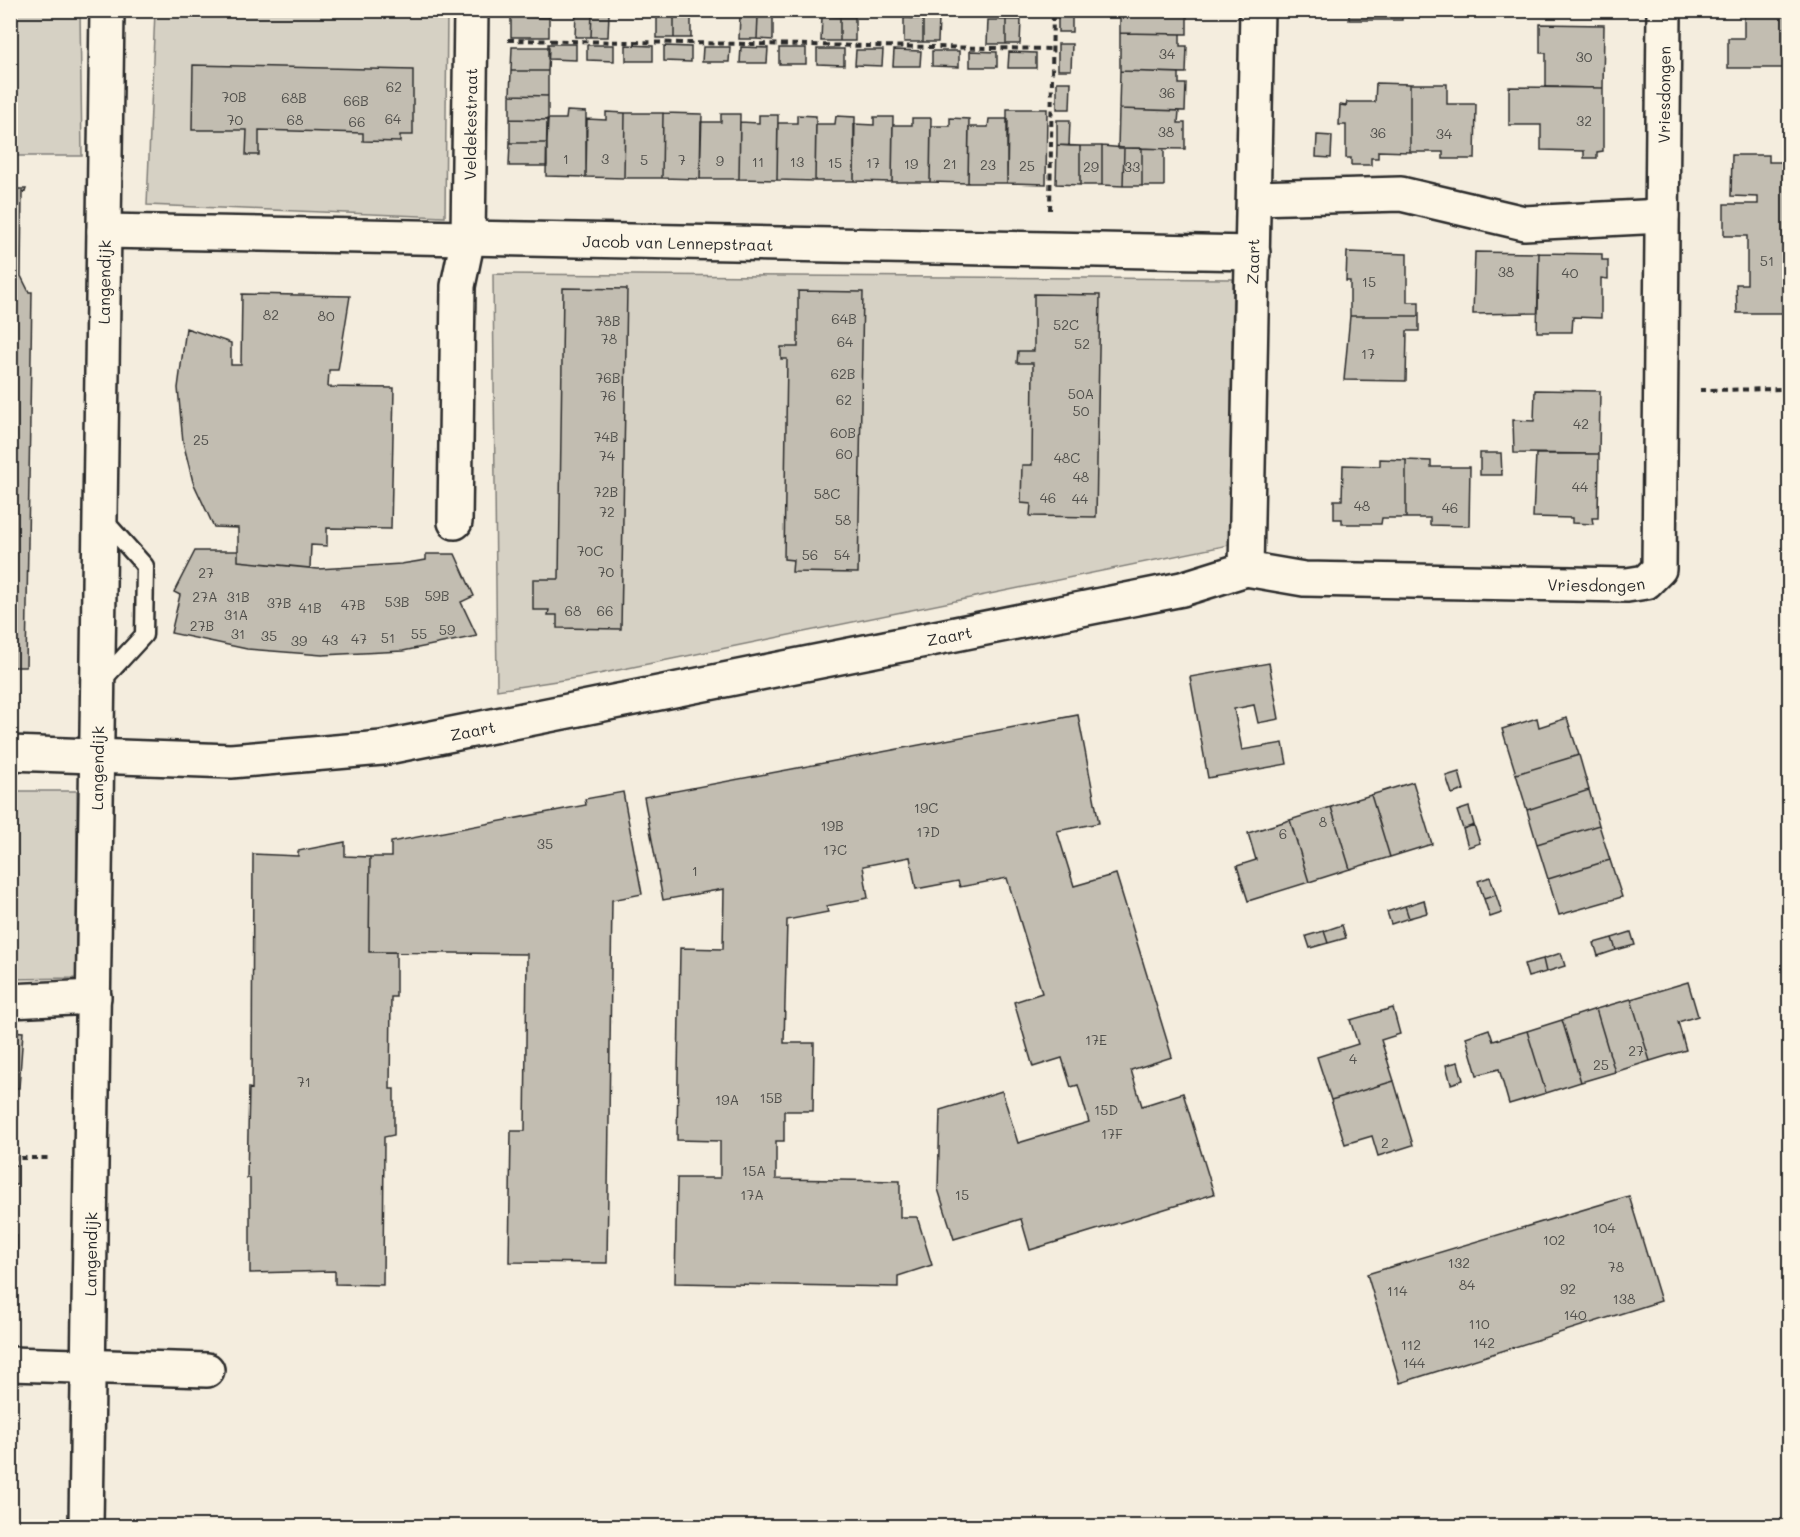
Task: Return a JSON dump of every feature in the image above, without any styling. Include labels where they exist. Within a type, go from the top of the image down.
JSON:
[{"type":"street","name":"Langendijk","points":[[86,1527],[107,10]]},
{"type":"street","name":"Zaart","points":[[10,753],[231,760],[382,748],[1182,589],[1246,569],[1257,10]]},
{"type":"street","name":"Vriesdongen","points":[[1246,569],[1304,579],[1628,585],[1646,582],[1659,569],[1664,10]]},
{"type":"street","name":"Veldekestraat","points":[[468,238],[471,25]]},
{"type":"street","points":[[1254,198],[1401,194],[1524,222],[1662,216]]},
{"type":"street","name":"Jacob van Lennepstraat","points":[[104,231],[1253,253]]},
{"type":"street","points":[[455,522],[458,286],[468,238]]},
{"type":"street","points":[[10,1001],[94,998]]},
{"type":"street","points":[[10,1364],[207,1370]]},
{"type":"lane","points":[[98,685],[144,635],[145,566],[100,516]]},
{"type":"path","points":[[1050,249],[1053,10]]},
{"type":"path","points":[[471,25],[1052,49]]},
{"type":"path","points":[[1661,390],[1790,389]]},
{"type":"shaded area","points":[[11,10],[80,11],[82,156],[11,156]]},
{"type":"shaded area","points":[[155,11],[447,11],[445,217],[147,205]]},
{"type":"shaded area","points":[[493,274],[1233,279],[1229,545],[589,676],[497,690]]},
{"type":"shaded area","points":[[10,791],[77,791],[76,978],[11,979]]},
{"type":"building","points":[[512,10],[549,10],[549,18],[511,17]]},
{"type":"building","points":[[1058,10],[1072,10],[1072,32],[1058,32]]},
{"type":"building","points":[[1120,10],[1187,10],[1187,34],[1120,33]]},
{"type":"building","points":[[1349,10],[1402,10],[1402,20],[1349,20]]},
{"type":"building","points":[[1728,10],[1790,10],[1790,68],[1728,68],[1728,38],[1744,38],[1744,12]]},
{"type":"building","points":[[576,13],[592,13],[591,37],[575,37]]},
{"type":"building","points":[[592,13],[609,13],[608,37],[591,37]]},
{"type":"building","points":[[657,15],[674,15],[674,38],[657,38]]},
{"type":"building","points":[[674,15],[691,15],[691,38],[674,38]]},
{"type":"building","points":[[740,15],[758,16],[757,39],[739,39]]},
{"type":"building","points":[[758,16],[773,16],[773,40],[757,39]]},
{"type":"building","points":[[822,16],[840,17],[840,41],[821,41]]},
{"type":"building","points":[[511,17],[549,18],[549,37],[511,37]]},
{"type":"building","points":[[840,17],[855,17],[855,41],[840,41]]},
{"type":"building","points":[[904,18],[923,19],[923,42],[904,42]]},
{"type":"building","points":[[923,19],[939,19],[938,42],[923,42]]},
{"type":"building","points":[[988,20],[1006,20],[1006,44],[987,44]]},
{"type":"building","points":[[1006,20],[1021,20],[1020,44],[1006,44]]},
{"type":"building","points":[[1540,24],[1604,25],[1603,88],[1546,87],[1546,53],[1540,53]]},
{"type":"building","points":[[1120,33],[1180,34],[1180,46],[1187,46],[1186,73],[1120,71]]},
{"type":"building","points":[[548,44],[576,44],[576,60],[548,59]]},
{"type":"building","points":[[1058,44],[1072,44],[1071,70],[1058,70]]},
{"type":"building","points":[[587,45],[614,45],[614,61],[587,60]]},
{"type":"building","points":[[626,45],[653,46],[653,61],[626,61]]},
{"type":"building","points":[[664,46],[691,47],[691,62],[664,61]]},
{"type":"building","points":[[512,47],[549,47],[548,71],[511,71]]},
{"type":"building","points":[[703,47],[730,47],[729,62],[702,62]]},
{"type":"building","points":[[741,47],[768,48],[767,63],[740,63]]},
{"type":"building","points":[[779,48],[806,48],[806,64],[779,64]]},
{"type":"building","points":[[817,49],[844,49],[844,65],[817,64]]},
{"type":"building","points":[[856,50],[883,50],[882,66],[855,65]]},
{"type":"building","points":[[894,50],[921,51],[920,66],[893,66]]},
{"type":"building","points":[[932,51],[959,51],[959,67],[932,66]]},
{"type":"building","points":[[970,51],[997,52],[997,67],[970,67]]},
{"type":"building","points":[[1009,52],[1036,53],[1036,68],[1008,68]]},
{"type":"building","points":[[193,65],[413,70],[413,135],[400,135],[400,142],[363,141],[363,133],[259,130],[259,155],[246,155],[247,130],[192,130]]},
{"type":"building","points":[[511,71],[548,71],[548,96],[510,95]]},
{"type":"building","points":[[1120,71],[1179,73],[1179,84],[1186,84],[1185,111],[1119,109]]},
{"type":"building","points":[[1057,82],[1071,82],[1070,109],[1057,109]]},
{"type":"building","points":[[1376,83],[1410,84],[1410,152],[1378,151],[1378,158],[1371,158],[1371,165],[1351,165],[1351,158],[1346,158],[1346,125],[1339,125],[1340,105],[1346,106],[1347,102],[1375,102]]},
{"type":"building","points":[[1410,84],[1447,84],[1447,104],[1476,104],[1475,159],[1443,159],[1443,152],[1410,152]]},
{"type":"building","points":[[1509,87],[1603,88],[1603,151],[1597,152],[1597,158],[1584,158],[1584,151],[1541,150],[1541,125],[1509,125]]},
{"type":"building","points":[[510,95],[548,96],[548,120],[510,119]]},
{"type":"building","points":[[1007,109],[1047,109],[1046,184],[1007,183]]},
{"type":"building","points":[[1119,109],[1179,111],[1178,123],[1185,123],[1185,149],[1118,148]]},
{"type":"building","points":[[567,111],[586,112],[586,177],[546,176],[547,119],[566,119]]},
{"type":"building","points":[[606,112],[625,113],[624,178],[586,177],[587,119],[606,120]]},
{"type":"building","points":[[625,113],[663,113],[662,178],[624,178]]},
{"type":"building","points":[[663,113],[702,114],[700,179],[662,178]]},
{"type":"building","points":[[721,114],[740,114],[739,179],[700,179],[701,122],[721,122]]},
{"type":"building","points":[[759,115],[778,115],[777,180],[739,179],[740,122],[759,123]]},
{"type":"building","points":[[797,115],[816,116],[815,181],[777,180],[778,123],[797,123]]},
{"type":"building","points":[[836,116],[855,117],[854,181],[815,181],[816,124],[835,124]]},
{"type":"building","points":[[874,117],[893,117],[892,182],[854,181],[854,124],[874,125]]},
{"type":"building","points":[[912,118],[931,118],[930,182],[892,182],[893,125],[912,125]]},
{"type":"building","points":[[950,118],[969,119],[968,183],[930,182],[931,126],[950,126]]},
{"type":"building","points":[[510,119],[548,120],[547,143],[510,143]]},
{"type":"building","points":[[989,119],[1008,119],[1007,183],[968,183],[969,127],[988,127]]},
{"type":"building","points":[[1057,120],[1070,120],[1069,146],[1057,145]]},
{"type":"building","points":[[1317,135],[1332,136],[1331,158],[1316,157]]},
{"type":"building","points":[[510,143],[547,143],[547,166],[509,166]]},
{"type":"building","points":[[1057,145],[1080,146],[1080,185],[1056,184]]},
{"type":"building","points":[[1080,146],[1102,146],[1102,185],[1080,185]]},
{"type":"building","points":[[1102,146],[1124,148],[1123,186],[1102,185]]},
{"type":"building","points":[[1124,148],[1142,148],[1142,186],[1123,186]]},
{"type":"building","points":[[1142,148],[1164,149],[1164,186],[1142,186]]},
{"type":"building","points":[[1782,152],[1790,152],[1790,313],[1737,313],[1736,284],[1747,284],[1747,236],[1724,236],[1724,204],[1758,204],[1758,197],[1731,196],[1732,155],[1769,155],[1769,162],[1781,162]]},
{"type":"building","points":[[10,189],[26,189],[25,192],[22,191],[21,276],[29,292],[32,292],[26,667],[10,667]]},
{"type":"building","points":[[1347,252],[1407,254],[1407,302],[1419,302],[1419,316],[1350,316],[1350,281],[1346,281]]},
{"type":"building","points":[[1475,252],[1539,253],[1538,313],[1473,314]]},
{"type":"building","points":[[1539,253],[1602,254],[1602,260],[1608,260],[1608,279],[1601,278],[1601,318],[1573,317],[1572,332],[1537,332]]},
{"type":"building","points":[[563,288],[627,289],[621,629],[557,628],[557,615],[548,615],[549,610],[533,610],[533,579],[559,579]]},
{"type":"building","points":[[798,291],[863,292],[858,573],[792,572],[793,560],[784,559],[787,359],[781,359],[781,347],[798,347]]},
{"type":"building","points":[[242,294],[350,296],[338,370],[329,370],[328,387],[394,388],[391,529],[327,528],[327,546],[311,545],[310,568],[238,561],[238,528],[214,527],[193,482],[183,442],[178,388],[186,328],[231,343],[231,365],[241,365]]},
{"type":"building","points":[[1034,294],[1100,295],[1096,517],[1030,516],[1031,504],[1021,503],[1022,465],[1032,465],[1033,363],[1017,363],[1018,351],[1034,351]]},
{"type":"building","points":[[1350,316],[1419,316],[1419,331],[1407,331],[1406,381],[1344,380]]},
{"type":"building","points":[[1535,390],[1600,391],[1599,454],[1514,453],[1513,420],[1534,421]]},
{"type":"building","points":[[1480,453],[1501,453],[1502,475],[1480,475]]},
{"type":"building","points":[[1536,454],[1599,454],[1598,518],[1592,518],[1593,524],[1572,523],[1572,518],[1533,517]]},
{"type":"building","points":[[1380,459],[1406,460],[1406,518],[1382,518],[1381,524],[1342,524],[1342,519],[1334,519],[1334,500],[1342,500],[1343,465],[1380,466]]},
{"type":"building","points":[[1406,460],[1431,461],[1431,467],[1470,467],[1469,526],[1430,525],[1430,518],[1406,518]]},
{"type":"building","points":[[195,551],[238,551],[238,561],[318,569],[401,564],[426,560],[426,554],[455,554],[474,596],[461,602],[477,636],[403,651],[322,655],[247,649],[171,633],[180,595],[174,592]]},
{"type":"building","points":[[1269,663],[1279,719],[1258,723],[1254,705],[1234,709],[1242,750],[1283,743],[1287,764],[1208,778],[1190,677]]},
{"type":"building","points":[[1078,715],[1099,823],[1057,831],[1074,886],[1116,874],[1172,1057],[1131,1070],[1142,1106],[1183,1093],[1214,1194],[1030,1250],[1021,1219],[954,1239],[938,1189],[940,1110],[1002,1091],[1018,1143],[1089,1122],[1078,1085],[1071,1087],[1062,1058],[1033,1067],[1014,1002],[1042,993],[1007,878],[960,887],[958,881],[916,889],[910,857],[863,866],[868,898],[826,906],[828,912],[787,920],[784,1043],[814,1043],[813,1111],[784,1111],[784,1141],[776,1141],[776,1179],[900,1181],[900,1217],[917,1217],[932,1265],[898,1276],[898,1287],[675,1283],[677,1178],[720,1178],[720,1141],[677,1140],[680,948],[723,949],[724,889],[663,900],[644,797]]},
{"type":"building","points":[[1537,718],[1539,727],[1567,718],[1579,755],[1516,774],[1502,729]]},
{"type":"building","points":[[1579,755],[1589,790],[1527,810],[1516,774]]},
{"type":"building","points":[[1459,772],[1464,790],[1452,794],[1446,776]]},
{"type":"building","points":[[1413,782],[1432,844],[1390,857],[1371,795]]},
{"type":"building","points":[[1589,790],[1599,825],[1537,844],[1527,810]]},
{"type":"building","points":[[623,792],[642,894],[612,900],[607,1263],[509,1262],[511,1131],[525,1131],[527,954],[369,952],[370,857],[391,857],[391,842],[586,805],[585,799]]},
{"type":"building","points":[[1371,795],[1390,857],[1350,869],[1331,807]]},
{"type":"building","points":[[1331,807],[1350,869],[1309,882],[1290,820]]},
{"type":"building","points":[[1469,807],[1474,825],[1463,829],[1457,811]]},
{"type":"building","points":[[1290,820],[1309,882],[1248,901],[1237,866],[1256,860],[1248,833]]},
{"type":"building","points":[[1474,825],[1480,843],[1468,847],[1463,829]]},
{"type":"building","points":[[1599,825],[1610,860],[1548,879],[1537,844]]},
{"type":"building","points":[[345,842],[345,856],[370,857],[369,952],[396,952],[396,997],[391,997],[390,1089],[394,1089],[394,1135],[384,1137],[383,1285],[335,1284],[335,1271],[250,1273],[250,1178],[247,1178],[249,1088],[252,1089],[253,854],[298,856],[298,851]]},
{"type":"building","points":[[1610,860],[1622,897],[1559,915],[1548,879]]},
{"type":"building","points":[[1490,877],[1496,895],[1484,899],[1478,881]]},
{"type":"building","points":[[1496,895],[1502,913],[1490,917],[1484,899]]},
{"type":"building","points":[[1424,900],[1427,913],[1409,918],[1405,906]]},
{"type":"building","points":[[1405,906],[1409,918],[1391,924],[1387,912]]},
{"type":"building","points":[[1342,925],[1346,938],[1328,943],[1324,931]]},
{"type":"building","points":[[1324,931],[1328,943],[1310,948],[1306,936]]},
{"type":"building","points":[[1631,932],[1635,945],[1616,950],[1612,938]]},
{"type":"building","points":[[1612,938],[1616,950],[1598,956],[1594,943]]},
{"type":"building","points":[[1561,953],[1565,966],[1546,972],[1543,959]]},
{"type":"building","points":[[1543,959],[1546,972],[1528,977],[1524,964]]},
{"type":"building","points":[[1688,982],[1698,1016],[1678,1022],[1686,1050],[1650,1061],[1631,999]]},
{"type":"building","points":[[1631,999],[1650,1061],[1615,1072],[1596,1009]]},
{"type":"building","points":[[1393,1008],[1400,1034],[1381,1040],[1394,1081],[1331,1100],[1317,1057],[1358,1044],[1350,1020]]},
{"type":"building","points":[[1596,1009],[1615,1072],[1581,1082],[1562,1020]]},
{"type":"building","points":[[1562,1020],[1581,1082],[1546,1093],[1527,1031]]},
{"type":"building","points":[[1489,1029],[1493,1041],[1527,1031],[1546,1093],[1509,1104],[1499,1069],[1477,1075],[1466,1037]]},
{"type":"building","points":[[10,1031],[23,1032],[19,1088],[10,1088]]},
{"type":"building","points":[[1458,1062],[1463,1080],[1451,1084],[1446,1065]]},
{"type":"building","points":[[1394,1081],[1413,1145],[1378,1156],[1372,1136],[1345,1144],[1331,1100]]},
{"type":"building","points":[[10,1165],[17,1165],[17,1185],[10,1185]]},
{"type":"building","points":[[1629,1196],[1661,1301],[1400,1383],[1367,1274]]},
{"type":"building","points":[[10,1234],[17,1235],[17,1293],[10,1292]]},
{"type":"building","points":[[10,1449],[14,1449],[13,1491],[10,1491]]},
{"type":"building","points":[[10,1491],[13,1491],[13,1526],[10,1526]]}]
